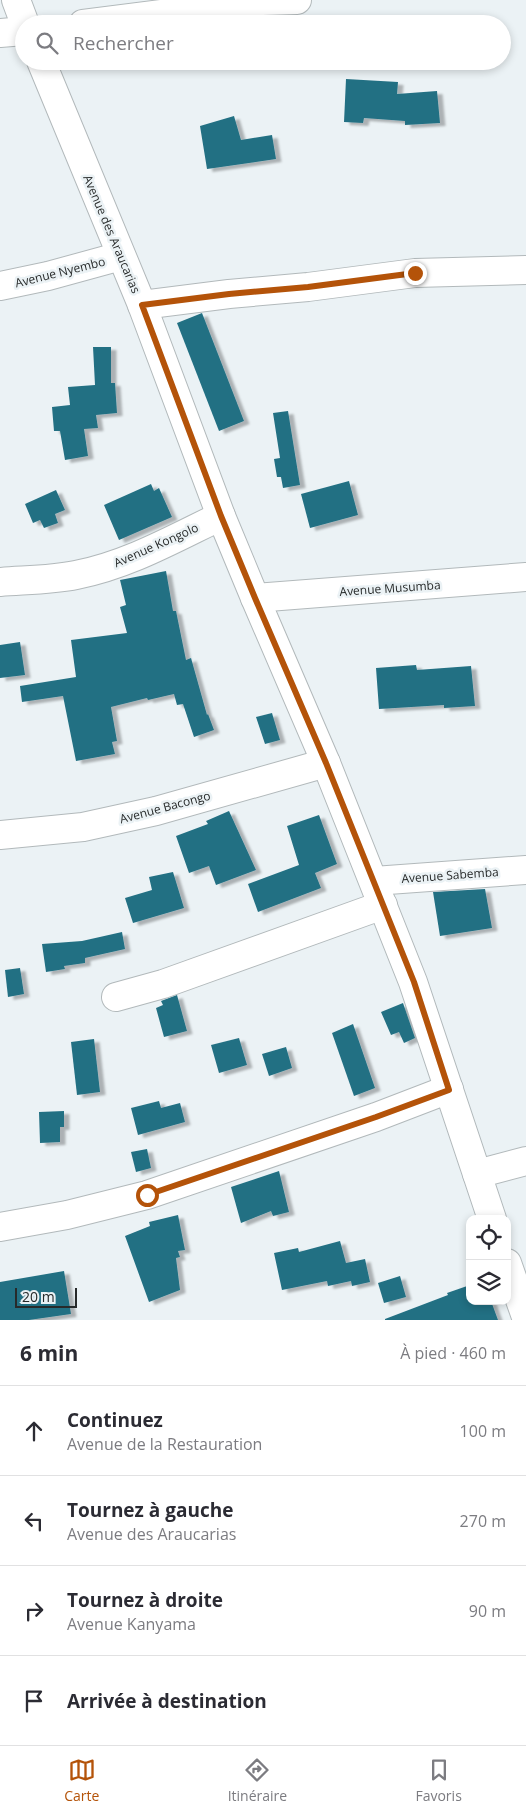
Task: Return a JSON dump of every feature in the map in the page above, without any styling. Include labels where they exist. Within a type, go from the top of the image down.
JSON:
[{"type":"street","points":[[16,0],[22,15]]},
{"type":"street","points":[[153,15],[262,1],[297,0]]},
{"type":"street","points":[[0,33],[15,32]]},
{"type":"street","name":"Avenue des Araucarias","points":[[44,70],[142,305],[221,516],[326,763],[414,982],[491,1215]]},
{"type":"street","name":"Avenue Nyembo","points":[[0,286],[48,276],[121,256]]},
{"type":"street","points":[[142,305],[415,273],[526,270]]},
{"type":"street","name":"Avenue Kongolo","points":[[0,582],[76,575],[117,564],[221,516]]},
{"type":"street","name":"Avenue Musumba","points":[[255,598],[526,577]]},
{"type":"street","name":"Avenue Bacongo","points":[[0,835],[83,828],[156,811],[326,763]]},
{"type":"street","name":"Avenue Sabemba","points":[[116,996],[163,984],[378,893],[526,870]]},
{"type":"street","points":[[0,1227],[67,1215],[147,1195],[376,1117],[449,1090]]},
{"type":"street","points":[[477,1174],[526,1161]]},
{"type":"street","points":[[511,1274],[526,1317]]},
{"type":"building","points":[[346,79],[398,82],[397,94],[437,91],[440,123],[405,125],[405,121],[364,118],[363,123],[344,122]]},
{"type":"building","points":[[234,116],[241,140],[272,135],[276,159],[207,169],[200,126]]},
{"type":"building","points":[[202,313],[244,421],[219,431],[177,323]]},
{"type":"building","points":[[93,347],[111,347],[111,383],[115,383],[117,413],[96,415],[98,428],[84,429],[88,456],[65,460],[60,431],[54,431],[52,407],[70,405],[68,387],[95,385]]},
{"type":"building","points":[[288,411],[300,485],[283,488],[281,477],[277,477],[274,459],[280,458],[273,413]]},
{"type":"building","points":[[349,481],[358,515],[310,528],[301,494]]},
{"type":"building","points":[[151,484],[154,491],[159,488],[172,517],[119,540],[104,505]]},
{"type":"building","points":[[56,490],[65,510],[55,514],[58,523],[44,528],[40,520],[33,523],[25,504]]},
{"type":"building","points":[[166,571],[173,611],[176,611],[186,660],[191,658],[207,715],[214,730],[194,737],[183,704],[177,705],[174,694],[148,700],[147,698],[111,707],[117,741],[112,742],[115,754],[76,761],[63,696],[22,702],[20,686],[76,677],[71,640],[127,633],[120,607],[126,605],[120,580]]},
{"type":"building","points":[[20,642],[25,675],[0,678],[0,645]]},
{"type":"building","points":[[416,665],[417,670],[471,666],[475,706],[444,708],[444,705],[379,709],[376,668]]},
{"type":"building","points":[[272,713],[280,740],[265,744],[256,717]]},
{"type":"building","points":[[229,811],[256,870],[216,885],[209,866],[189,873],[176,836],[208,824],[206,821]]},
{"type":"building","points":[[319,815],[337,864],[315,873],[321,888],[258,912],[248,884],[299,865],[287,826]]},
{"type":"building","points":[[173,872],[184,908],[133,923],[125,898],[152,890],[149,877]]},
{"type":"building","points":[[485,889],[492,928],[440,936],[433,892]]},
{"type":"building","points":[[122,932],[125,949],[85,958],[85,963],[64,966],[65,969],[46,972],[42,944],[82,941]]},
{"type":"building","points":[[20,968],[24,994],[8,997],[5,970]]},
{"type":"building","points":[[177,995],[187,1031],[164,1037],[156,1008],[163,1005],[161,1001]]},
{"type":"building","points":[[403,1003],[415,1038],[404,1043],[399,1032],[391,1035],[381,1012]]},
{"type":"building","points":[[353,1024],[375,1088],[354,1096],[332,1033]]},
{"type":"building","points":[[239,1038],[247,1065],[219,1073],[211,1045]]},
{"type":"building","points":[[94,1039],[100,1092],[77,1095],[71,1042]]},
{"type":"building","points":[[286,1047],[292,1068],[269,1076],[262,1054]]},
{"type":"building","points":[[159,1101],[161,1108],[180,1103],[185,1122],[138,1135],[131,1108]]},
{"type":"building","points":[[64,1111],[64,1127],[60,1127],[60,1142],[40,1143],[39,1112]]},
{"type":"building","points":[[147,1149],[151,1168],[136,1172],[131,1152]]},
{"type":"building","points":[[279,1171],[289,1212],[273,1216],[271,1211],[241,1223],[231,1187]]},
{"type":"building","points":[[178,1215],[185,1250],[178,1251],[180,1257],[176,1258],[180,1290],[149,1302],[125,1236],[150,1226],[149,1222]]},
{"type":"building","points":[[340,1241],[346,1263],[365,1259],[370,1282],[352,1286],[351,1281],[328,1286],[327,1281],[282,1290],[274,1253],[298,1248],[299,1252]]},
{"type":"building","points":[[64,1271],[71,1314],[29,1320],[0,1320],[0,1282]]},
{"type":"building","points":[[400,1276],[406,1297],[384,1303],[378,1283]]},
{"type":"building","points":[[466,1286],[466,1305],[492,1305],[498,1320],[385,1320],[448,1295],[447,1293]]},
{"type":"route","points":[[147,1195],[376,1117],[449,1090],[414,982],[326,763],[221,516],[142,305],[415,273]]}]
